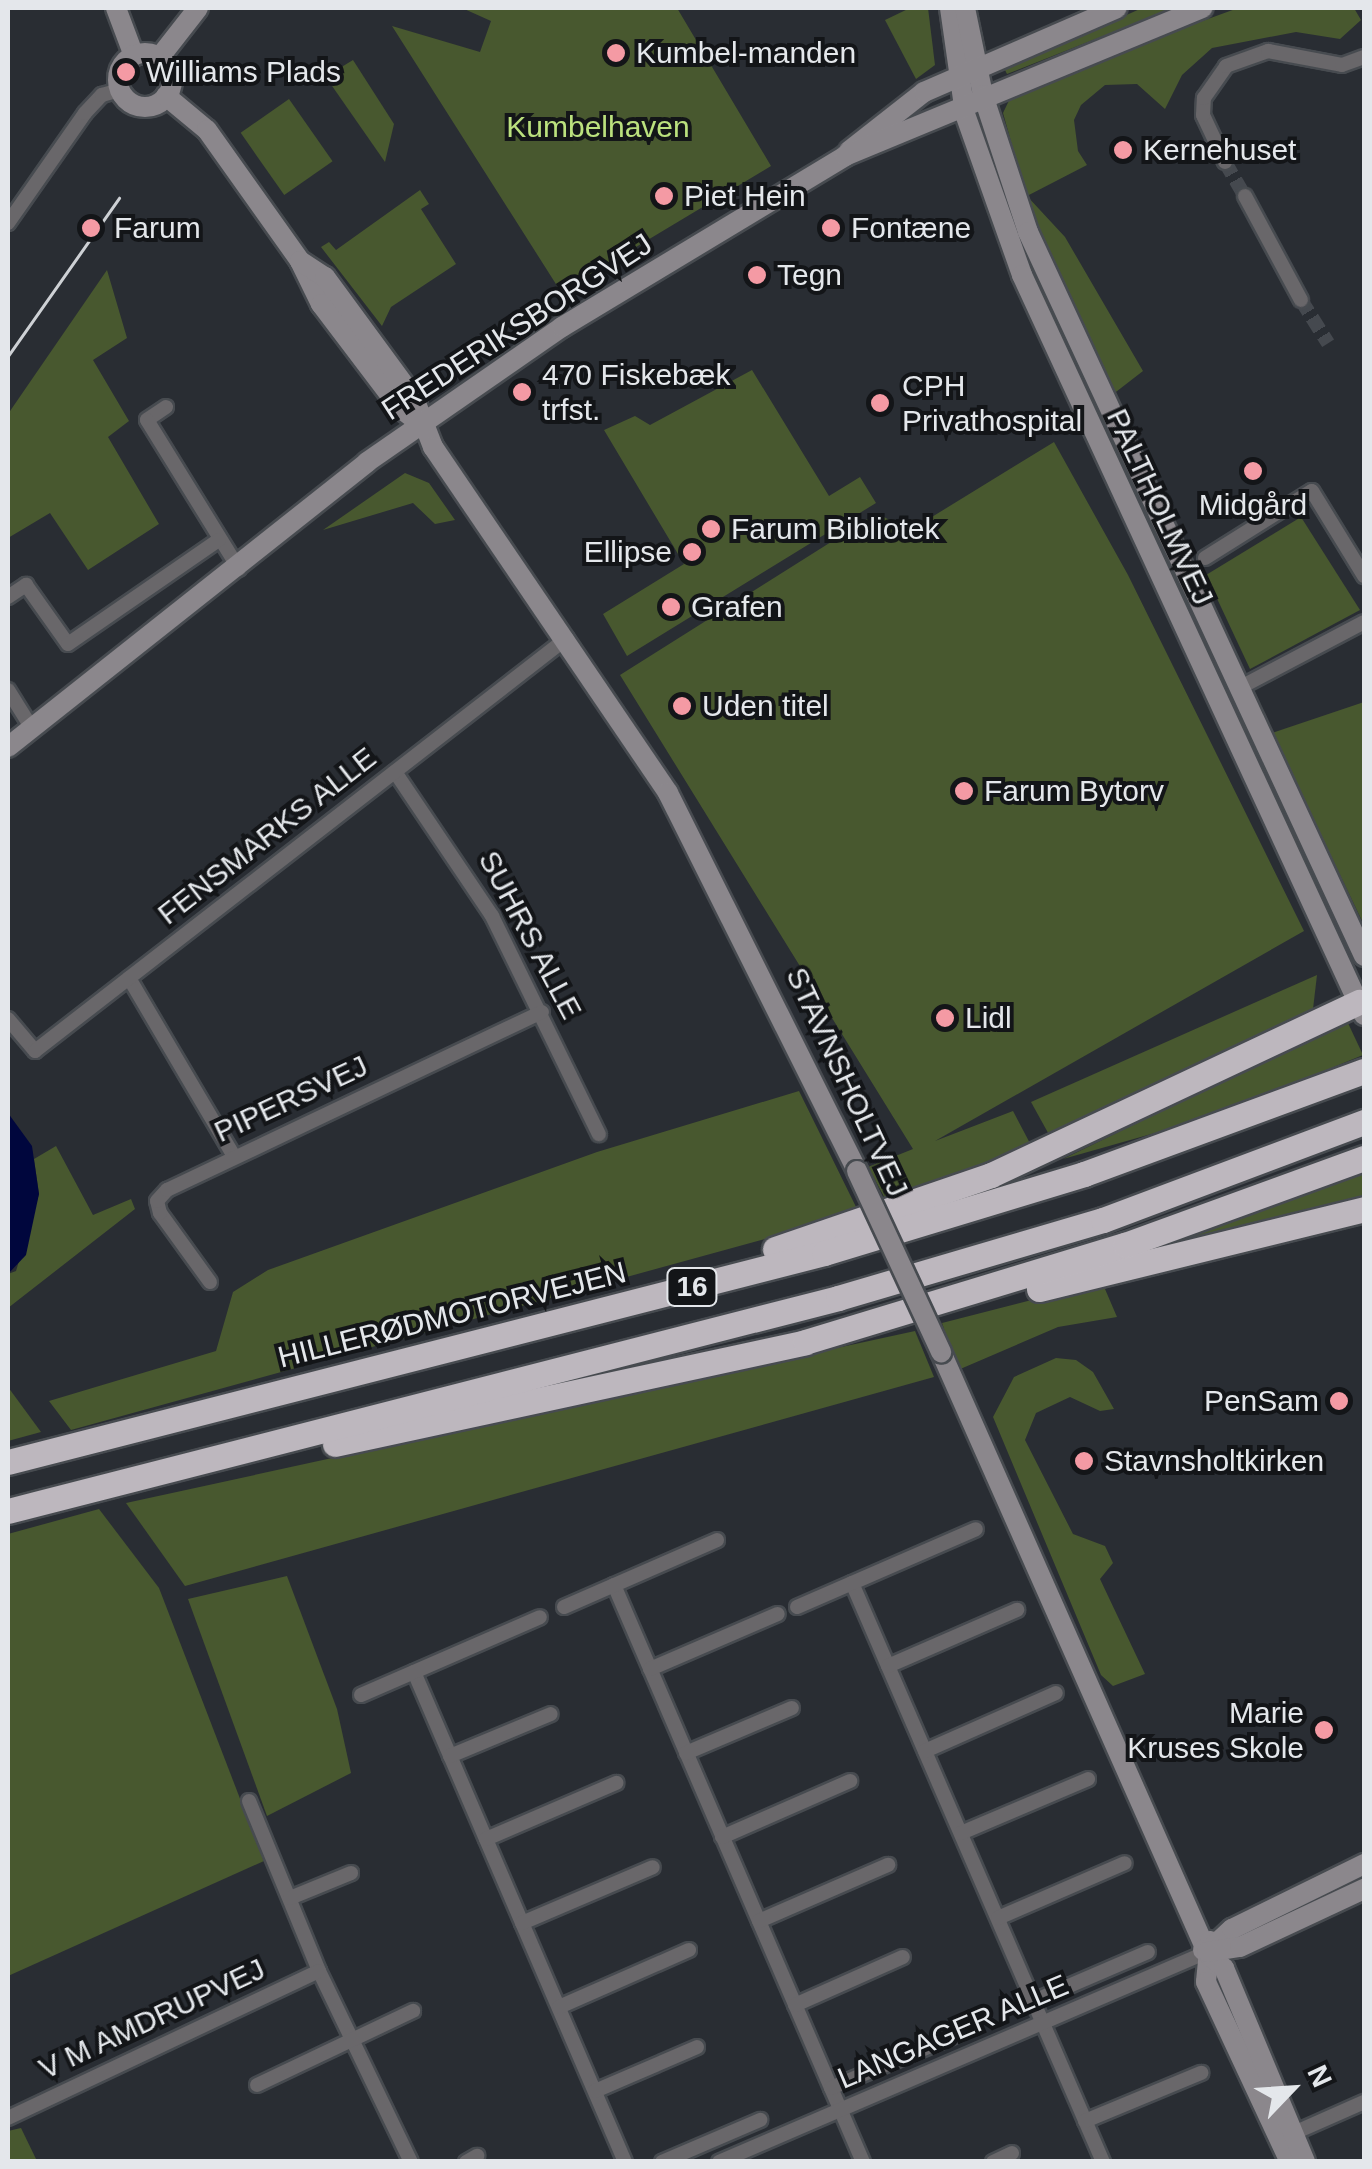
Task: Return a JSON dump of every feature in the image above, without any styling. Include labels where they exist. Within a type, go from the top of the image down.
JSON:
[{"type":"highway","points":[[559,1321],[618,1296],[992,1175],[1363,1006]]},
{"type":"highway","name":"HILLERØDMOTORVEJEN","points":[[8,1462],[824,1253],[1084,1174],[1364,1071]]},
{"type":"highway","name":"16","points":[[8,1511],[838,1298],[1103,1220],[1364,1122]]},
{"type":"highway","points":[[805,1342],[1125,1245],[1364,1158]]},
{"type":"highway","points":[[297,1437],[308,1449],[805,1342],[1364,1209]]},
{"type":"street","points":[[116,8],[134,56]]},
{"type":"street","points":[[160,58],[198,8]]},
{"type":"street","name":"PALTHOLMVEJ","points":[[950,8],[956,76],[963,105],[1035,306],[1363,1006]]},
{"type":"street","name":"PALTHOLMVEJ","points":[[966,8],[983,94],[1028,232],[1364,956]]},
{"type":"street","name":"FREDERIKSBORGVEJ","points":[[8,746],[239,570],[421,424],[562,327],[844,156],[924,92],[1116,8]]},
{"type":"street","name":"FREDERIKSBORGVEJ","points":[[844,156],[983,94],[1203,8]]},
{"type":"street","points":[[1225,162],[1203,114],[1204,98],[1226,66],[1268,50],[1342,64],[1364,58]]},
{"type":"street","points":[[134,56],[160,58]]},
{"type":"street","points":[[120,90],[120,71],[134,56]]},
{"type":"street","points":[[120,90],[142,107],[166,96],[171,76],[160,58]]},
{"type":"street","points":[[8,223],[86,113],[102,96],[120,90]]},
{"type":"street","name":"STAVNSHOLTVEJ","points":[[166,96],[206,130],[300,261],[321,304],[400,408],[421,424],[568,638],[668,793],[723,895],[942,1352],[1142,1807],[1184,1928],[1194,1946],[1224,1968],[1285,2137],[1290,2162]]},
{"type":"street","points":[[1246,196],[1301,300]]},
{"type":"street","points":[[166,407],[146,420],[239,570]]},
{"type":"street","points":[[1205,558],[1312,492],[1364,576]]},
{"type":"street","points":[[8,598],[26,586],[68,644],[219,540]]},
{"type":"street","points":[[1239,688],[1364,622]]},
{"type":"street","name":"FENSMARKS ALLE","points":[[8,1020],[35,1051],[568,638]]},
{"type":"street","points":[[8,690],[31,727]]},
{"type":"street","name":"SUHRS ALLE","points":[[394,772],[459,861],[542,1012],[600,1134]]},
{"type":"street","points":[[128,978],[234,1156]]},
{"type":"street","name":"PIPERSVEJ","points":[[210,1282],[157,1201],[234,1156],[542,1012]]},
{"type":"street","points":[[798,1607],[976,1529]]},
{"type":"street","points":[[564,1607],[718,1540]]},
{"type":"street","points":[[852,1583],[1103,2162]]},
{"type":"street","points":[[614,1585],[863,2162]]},
{"type":"street","points":[[888,1666],[1018,1610]]},
{"type":"street","points":[[650,1669],[778,1614]]},
{"type":"street","points":[[362,1694],[540,1617]]},
{"type":"street","points":[[414,1672],[625,2162]]},
{"type":"street","points":[[925,1751],[1056,1693]]},
{"type":"street","points":[[686,1753],[792,1708]]},
{"type":"street","points":[[450,1756],[550,1714]]},
{"type":"street","points":[[961,1833],[1088,1779]]},
{"type":"street","points":[[722,1837],[850,1781]]},
{"type":"street","points":[[486,1839],[616,1783]]},
{"type":"street","points":[[250,1801],[319,1970],[411,2162]]},
{"type":"street","name":"STAVNSHOLTVEJ","points":[[1142,1807],[1206,1917],[1207,1952]]},
{"type":"street","points":[[998,1918],[1125,1863]]},
{"type":"street","points":[[1207,1952],[1232,1929],[1364,1864]]},
{"type":"street","points":[[759,1921],[888,1865]]},
{"type":"street","points":[[522,1923],[653,1866]]},
{"type":"street","points":[[290,1898],[351,1872]]},
{"type":"street","points":[[1207,1952],[1240,1947],[1359,1892]]},
{"type":"street","points":[[558,2007],[688,1950]]},
{"type":"street","points":[[1034,2001],[1148,1952]]},
{"type":"street","name":"LANGAGER ALLE","points":[[719,2162],[1207,1952]]},
{"type":"street","points":[[795,2005],[903,1956]]},
{"type":"street","name":"V M AMDRUPVEJ","points":[[8,2118],[319,1970]]},
{"type":"street","points":[[257,2085],[413,2011]]},
{"type":"street","points":[[831,2088],[959,2034]]},
{"type":"street","points":[[594,2091],[697,2047]]},
{"type":"street","points":[[1086,2121],[1201,2072]]},
{"type":"street","points":[[1285,2137],[1364,2102]]},
{"type":"street","points":[[662,2162],[760,2120]]},
{"type":"street","name":"STAVNSHOLTVEJ","points":[[1285,2137],[1306,2162]]},
{"type":"street","points":[[993,2162],[1012,2154]]},
{"type":"green space","name":"Kumbelhaven","points":[[462,8],[677,8],[771,166],[561,292],[392,26],[480,52],[491,21]]},
{"type":"green space","points":[[910,8],[928,8],[935,65],[916,79],[885,20]]},
{"type":"green space","points":[[1142,8],[1174,8],[1007,74],[1005,70]]},
{"type":"green space","points":[[1238,8],[1354,8],[1361,20],[1340,39],[1296,32],[1212,48],[1182,75],[1165,109],[1137,84],[1105,85],[1081,105],[1074,120],[1078,151],[1087,165],[1027,196],[1065,237],[1143,371],[1112,395],[1053,271],[1026,195],[1003,113],[1014,90]]},
{"type":"green space","points":[[353,60],[394,124],[385,162],[330,83],[330,74]]},
{"type":"green space","points":[[289,99],[333,161],[284,195],[241,133]]},
{"type":"green space","points":[[420,190],[429,204],[421,209],[456,264],[391,307],[382,326],[321,247],[329,242],[336,250]]},
{"type":"green space","points":[[107,270],[127,338],[93,360],[129,421],[108,437],[159,524],[88,570],[50,513],[8,538],[8,414]]},
{"type":"green space","points":[[752,370],[829,496],[860,477],[876,503],[627,656],[603,614],[684,564],[604,430],[635,416],[650,425]]},
{"type":"green space","points":[[1054,442],[1128,575],[1304,931],[935,1141],[1013,1111],[1033,1149],[889,1206],[868,1167],[913,1149],[620,675],[877,513],[909,531]]},
{"type":"green space","points":[[405,473],[429,483],[455,520],[435,524],[413,503],[323,530]]},
{"type":"green space","points":[[1301,517],[1360,610],[1250,669],[1206,575]]},
{"type":"green space","points":[[1364,702],[1364,925],[1272,733]]},
{"type":"green space","points":[[1317,975],[1313,1009],[1052,1140],[1031,1102]]},
{"type":"green space","points":[[1347,1021],[1363,1055],[1215,1116],[1063,1159]]},
{"type":"green space","points":[[799,1091],[859,1213],[71,1430],[49,1401],[216,1351],[233,1292],[268,1270],[597,1152]]},
{"type":"green space","points":[[56,1146],[93,1215],[131,1199],[135,1209],[8,1308],[8,1274],[16,1271],[39,1194],[34,1159]]},
{"type":"green space","points":[[1364,1169],[1364,1197],[1114,1261]]},
{"type":"green space","points":[[1102,1282],[1117,1317],[1058,1327],[958,1370],[942,1323]]},
{"type":"green space","points":[[915,1331],[934,1377],[185,1586],[126,1503]]},
{"type":"green space","points":[[1056,1358],[1076,1360],[1093,1372],[1114,1409],[1100,1411],[1070,1397],[1036,1413],[1025,1440],[1073,1534],[1105,1546],[1113,1563],[1100,1579],[1145,1674],[1113,1686],[1101,1675],[993,1417],[1014,1377]]},
{"type":"green space","points":[[8,1387],[41,1432],[8,1441]]},
{"type":"green space","points":[[99,1509],[159,1588],[264,1861],[8,1976],[8,1534]]},
{"type":"green space","points":[[287,1576],[337,1709],[351,1773],[267,1816],[188,1599]]},
{"type":"green space","points":[[21,2128],[37,2161],[8,2161],[8,2131]]},
{"type":"shaded area","points":[[8,1113],[32,1146],[39,1194],[26,1255],[8,1274]]},
{"type":"tunnel","points":[[1225,162],[1245,196]]},
{"type":"tunnel","points":[[1301,300],[1328,343]]},
{"type":"tram line","points":[[8,356],[119,198]]},
{"type":"place","name":"Kumbel-manden","points":[[616,53]]},
{"type":"place","name":"Williams Plads","points":[[126,72]]},
{"type":"place","name":"Kernehuset","points":[[1123,150]]},
{"type":"place","name":"Piet Hein","points":[[664,196]]},
{"type":"place","name":"Farum","points":[[91,228]]},
{"type":"place","name":"Fontæne","points":[[831,228]]},
{"type":"place","name":"Tegn","points":[[757,275]]},
{"type":"place","name":"470 Fiskebæk trfst.","points":[[522,392]]},
{"type":"place","name":"CPH Privathospital","points":[[880,403]]},
{"type":"place","name":"Midgård","points":[[1253,471]]},
{"type":"place","name":"Farum Bibliotek","points":[[711,529]]},
{"type":"place","name":"Ellipse","points":[[692,552]]},
{"type":"place","name":"Grafen","points":[[671,607]]},
{"type":"place","name":"Uden titel","points":[[682,706]]},
{"type":"place","name":"Farum Bytorv","points":[[964,791]]},
{"type":"place","name":"Lidl","points":[[945,1018]]},
{"type":"place","name":"PenSam","points":[[1339,1401]]},
{"type":"place","name":"Stavnsholtkirken","points":[[1084,1461]]},
{"type":"place","name":"Marie Kruses Skole","points":[[1324,1730]]}]
